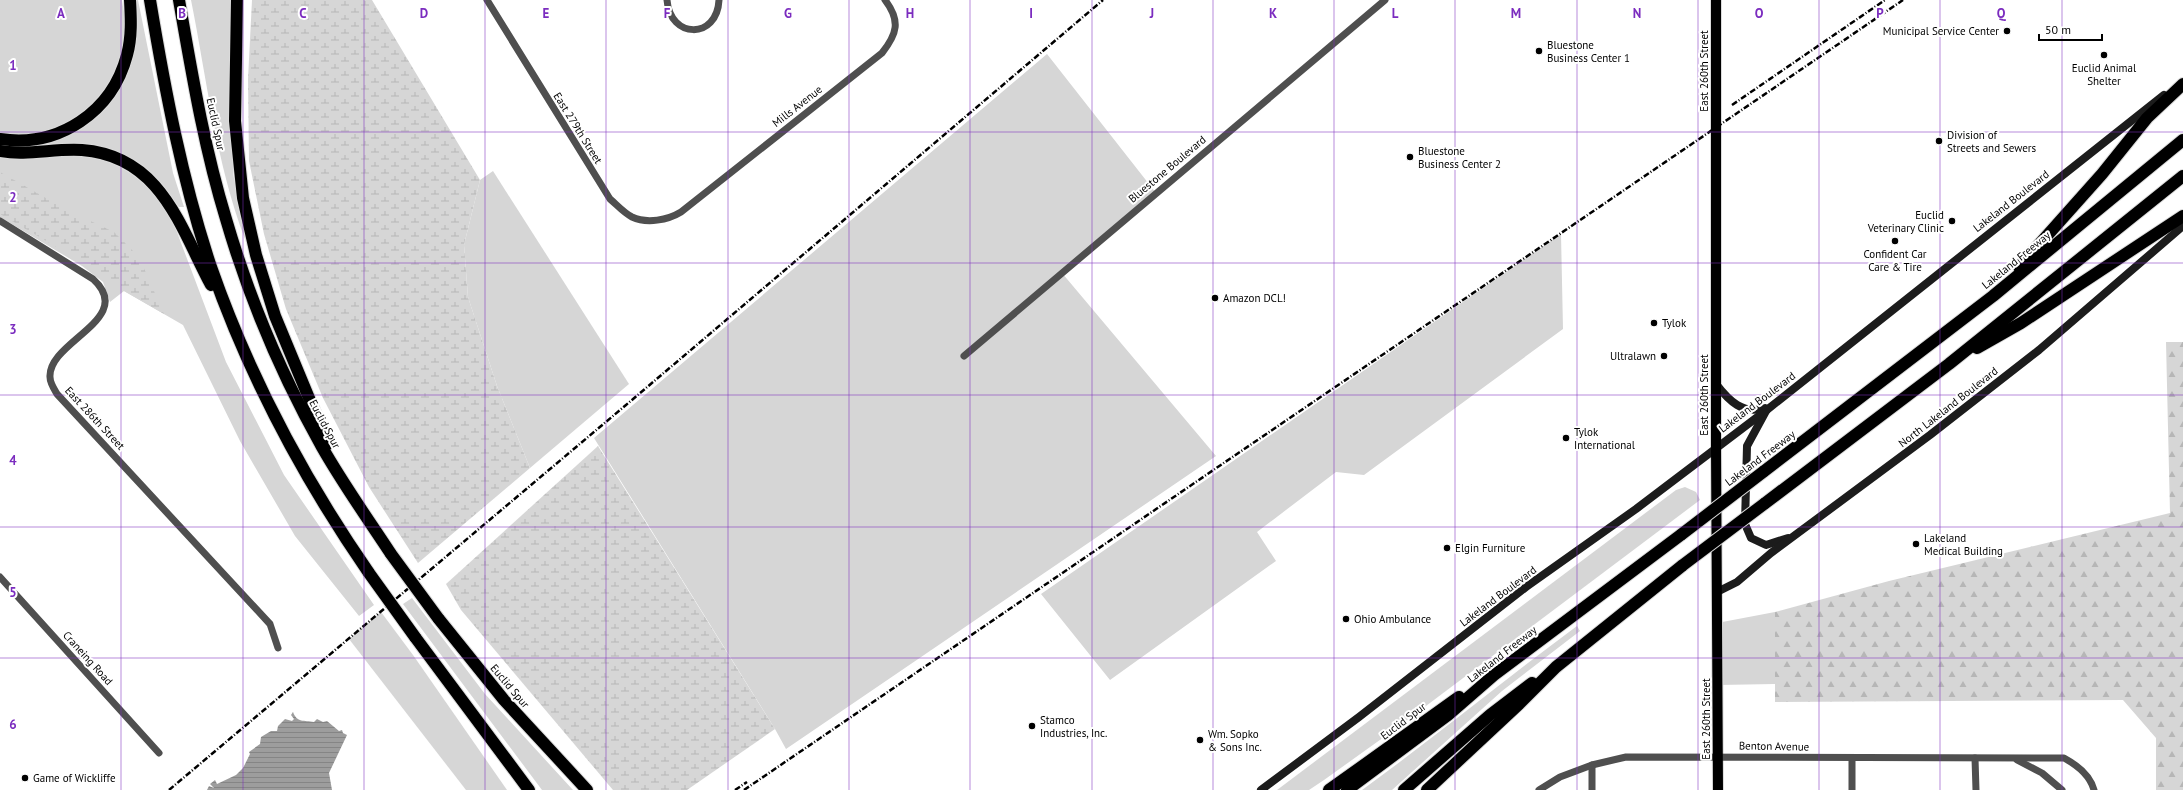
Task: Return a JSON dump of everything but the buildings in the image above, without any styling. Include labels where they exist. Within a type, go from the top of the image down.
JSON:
[{"type":"highway","points":[[0,138],[24,140],[51,136],[78,124],[101,104],[118,80],[127,53],[130,32],[130,0]]},
{"type":"highway","points":[[150,0],[165,86],[185,176],[211,266],[233,325],[258,381],[286,436],[332,516],[369,573],[527,790]]},
{"type":"highway","name":"Euclid Spur","points":[[179,0],[210,161],[236,252],[257,310],[308,422],[338,473],[391,554],[438,618],[514,712],[587,790]]},
{"type":"highway","points":[[237,0],[234,121],[240,179],[247,216],[275,316],[290,357],[318,418],[338,473]]},
{"type":"highway","points":[[1993,296],[2097,180],[2147,118],[2183,84]]},
{"type":"highway","name":"Lakeland Freeway","points":[[1347,790],[1448,715],[1494,675],[1682,534],[1993,296],[2183,140]]},
{"type":"highway","points":[[0,151],[22,153],[73,150],[92,151],[119,159],[141,172],[160,190],[174,209],[195,255],[233,325]]},
{"type":"highway","points":[[1404,790],[1511,698],[1556,667],[1682,565],[1948,364],[2183,176]]},
{"type":"highway","points":[[1948,364],[2021,323],[2183,216]]},
{"type":"highway","points":[[1427,790],[1519,704],[1556,667]]},
{"type":"highway","name":"Euclid Spur","points":[[1329,790],[1442,708],[1494,675]]},
{"type":"main road","name":"East 260th Street","points":[[1716,0],[1718,790]]},
{"type":"street","name":"East 279th Street","points":[[488,0],[610,199],[633,217],[650,221],[665,218],[681,212]]},
{"type":"street","points":[[667,0],[671,17],[677,24],[687,29],[698,30],[707,26],[714,20],[718,10],[719,0]]},
{"type":"street","name":"Bluestone Boulevard","points":[[964,356],[1385,0]]},
{"type":"street","name":"Mills Avenue","points":[[681,212],[882,53],[893,39],[896,19],[886,1]]},
{"type":"street","name":"Lakeland Boulevard","points":[[1261,790],[1359,717],[1526,588],[1636,509],[1716,447],[1770,408],[1952,261],[2183,80]]},
{"type":"street","name":"East 286th Street","points":[[0,221],[94,279],[102,287],[105,297],[102,313],[96,322],[54,362],[50,378],[52,384],[57,394],[270,624],[278,648]]},
{"type":"street","name":"North Lakeland Boulevard","points":[[1717,592],[1737,582],[1794,536],[1930,435],[2039,350],[2183,226]]},
{"type":"street","points":[[1716,384],[1726,398],[1737,406],[1754,411],[1770,408]]},
{"type":"street","points":[[1770,408],[1747,446],[1745,524],[1751,538],[1766,545],[1794,536]]},
{"type":"street","name":"Craneing Road","points":[[0,577],[159,753]]},
{"type":"street","name":"Benton Avenue","points":[[1539,790],[1560,777],[1592,765],[1626,757],[1718,756],[1852,759],[2064,758],[2076,764],[2085,773],[2094,790]]},
{"type":"street","points":[[1976,758],[1976,790]]},
{"type":"street","points":[[1852,759],[1852,790]]},
{"type":"street","name":"Benton Avenue","points":[[2015,759],[2042,772],[2062,790]]},
{"type":"street","points":[[1592,765],[1592,790]]},
{"type":"green space","points":[[0,0],[122,0],[126,27],[121,54],[115,74],[107,91],[88,110],[77,117],[45,132],[30,135],[8,135],[0,133]]},
{"type":"green space","points":[[134,0],[138,0],[173,173],[184,207],[179,207],[145,168],[131,160],[0,149],[0,143],[32,145],[114,94]]},
{"type":"green space","points":[[191,0],[232,0],[233,174],[248,239],[245,239],[235,210],[219,151]]},
{"type":"green space","points":[[252,0],[372,0],[480,180],[464,245],[468,297],[497,386],[530,468],[418,563],[369,487],[323,398],[286,309],[264,234],[249,161],[248,79]]},
{"type":"green space","points":[[1047,54],[1156,193],[1062,273],[1216,456],[786,749],[594,438]]},
{"type":"green space","points":[[71,154],[102,160],[127,171],[148,188],[169,211],[226,362],[284,475],[374,605],[359,616],[295,536],[240,441],[183,325],[124,291],[110,302],[103,282],[82,266],[0,217],[0,157]]},
{"type":"green space","points":[[493,171],[629,384],[530,468],[497,386],[468,297],[464,245],[480,180]]},
{"type":"green space","points":[[0,172],[67,210],[114,232],[139,257],[164,314],[124,291],[120,284],[0,214]]},
{"type":"green space","points":[[1561,234],[1563,329],[1364,475],[1336,472],[1257,532],[1276,561],[1110,680],[1041,594]]},
{"type":"green space","points":[[2166,342],[2183,342],[2183,790],[2156,790],[2156,738],[2123,700],[1775,702],[1775,612],[1889,581],[2170,513]]},
{"type":"green space","points":[[598,446],[775,729],[687,790],[613,790],[461,610],[446,584]]},
{"type":"green space","points":[[1685,487],[1696,492],[1700,500],[1398,727],[1309,790],[1277,790],[1676,490]]},
{"type":"green space","points":[[412,598],[485,694],[573,790],[542,790],[403,604]]},
{"type":"green space","points":[[381,612],[413,655],[507,790],[466,790],[349,639]]},
{"type":"green space","points":[[1775,612],[1775,684],[1718,685],[1717,623]]},
{"type":"green space","points":[[1577,626],[1580,631],[1502,691],[1392,790],[1362,790],[1416,750]]},
{"type":"shaded area","points":[[293,712],[297,718],[301,720],[314,722],[317,719],[323,722],[327,721],[339,731],[342,730],[343,733],[347,735],[329,773],[332,790],[207,790],[209,786],[214,788],[210,784],[215,780],[217,784],[236,775],[243,768],[250,754],[249,752],[260,744],[261,737],[271,731],[277,731],[278,726],[285,719],[292,721],[294,719],[291,715]]},
{"type":"railway","points":[[169,790],[1103,0]]},
{"type":"railway","points":[[1732,105],[1885,0]]},
{"type":"railway","points":[[744,790],[1903,0]]},
{"type":"railway","points":[[735,790],[747,782]]},
{"type":"place","name":"Municipal Service Center","points":[[2007,31]]},
{"type":"place","name":"Bluestone Business Center 1","points":[[1539,51]]},
{"type":"place","name":"Euclid Animal Shelter","points":[[2104,55]]},
{"type":"place","name":"Division of Streets and Sewers","points":[[1939,141]]},
{"type":"place","name":"Bluestone Business Center 2","points":[[1410,157]]},
{"type":"place","name":"Euclid Veterinary Clinic","points":[[1952,221]]},
{"type":"place","name":"Confident Car Care & Tire","points":[[1895,241]]},
{"type":"place","name":"Amazon DCL!","points":[[1215,298]]},
{"type":"place","name":"Tylok","points":[[1654,323]]},
{"type":"place","name":"Ultralawn","points":[[1664,356]]},
{"type":"place","name":"Tylok International","points":[[1566,438]]},
{"type":"place","name":"Lakeland Medical Building","points":[[1916,544]]},
{"type":"place","name":"Elgin Furniture","points":[[1447,548]]},
{"type":"place","name":"Ohio Ambulance","points":[[1346,619]]},
{"type":"place","name":"Stamco Industries, Inc.","points":[[1032,726]]},
{"type":"place","name":"Wm. Sopko & Sons Inc.","points":[[1200,740]]},
{"type":"place","name":"Game of Wickliffe","points":[[25,778]]}]
